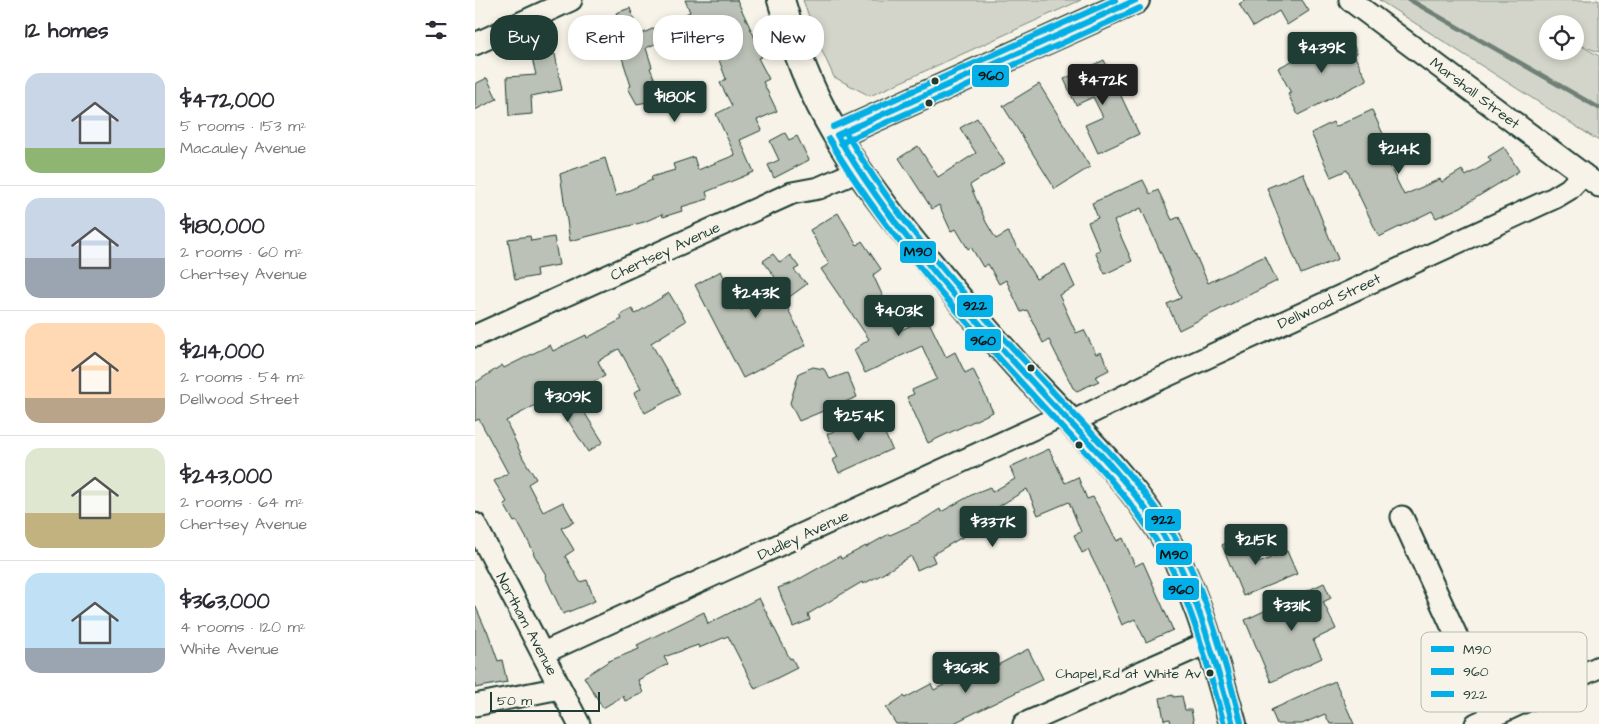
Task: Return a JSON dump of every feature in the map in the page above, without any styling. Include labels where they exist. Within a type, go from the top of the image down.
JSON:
[{"type":"main road","points":[[781,0],[804,71],[857,171],[968,311],[1127,485],[1163,535],[1190,587],[1209,642],[1233,724]]},
{"type":"main road","points":[[837,135],[1136,0]]},
{"type":"street","points":[[475,44],[571,0]]},
{"type":"street","name":"Marshall Street","points":[[1350,0],[1591,180]]},
{"type":"street","name":"Chertsey Avenue","points":[[475,336],[792,193],[819,188],[857,171]]},
{"type":"street","name":"Dellwood Street","points":[[1067,419],[1149,384],[1591,180]]},
{"type":"street","name":"Dudley Avenue","points":[[543,653],[1067,419]]},
{"type":"street","points":[[1403,517],[1449,632]]},
{"type":"street","name":"Northam Avenue","points":[[475,524],[579,724]]},
{"type":"street","points":[[1024,724],[1209,642]]},
{"type":"street","points":[[1587,673],[1599,668]]},
{"type":"street","points":[[475,705],[560,688]]},
{"type":"street","points":[[1484,720],[1502,712]]},
{"type":"shaded area","points":[[803,0],[1081,0],[870,96],[834,77],[824,55],[824,15],[808,15]]},
{"type":"shaded area","points":[[1379,0],[1599,0],[1599,52],[1584,46],[1584,15],[1539,15],[1539,60],[1584,60],[1584,47],[1599,56],[1599,141]]},
{"type":"building","points":[[685,0],[737,0],[753,34],[753,60],[759,60],[769,79],[763,82],[777,111],[757,120],[762,130],[740,140],[754,172],[706,192],[708,199],[681,207],[682,211],[663,217],[662,214],[644,222],[570,241],[560,174],[605,158],[616,196],[652,180],[651,177],[675,170],[673,164],[694,157],[698,170],[735,155],[716,114],[732,106],[720,83],[726,79],[719,60],[743,60],[743,15],[683,15],[690,12]]},
{"type":"building","points":[[1246,0],[1302,0],[1309,11],[1287,25],[1279,11],[1253,27],[1239,4]]},
{"type":"building","points":[[630,8],[632,15],[617,15],[616,13]]},
{"type":"building","points":[[653,29],[653,45],[646,48],[652,67],[650,68],[663,99],[637,104],[628,88],[631,86],[623,60],[643,60],[643,33]]},
{"type":"building","points":[[1348,34],[1357,53],[1354,55],[1367,80],[1298,115],[1288,94],[1291,93],[1278,68],[1338,37],[1339,39]]},
{"type":"building","points":[[532,60],[556,60],[562,90],[531,96],[532,114],[509,116],[507,77],[536,75]]},
{"type":"building","points":[[1104,60],[1139,134],[1098,153],[1085,125],[1103,117],[1093,97],[1076,105],[1064,79]]},
{"type":"building","points":[[487,78],[497,99],[475,110],[475,84]]},
{"type":"building","points":[[1039,84],[1090,167],[1055,189],[1003,106]]},
{"type":"building","points":[[1372,110],[1390,149],[1383,152],[1404,195],[1440,179],[1442,182],[1462,170],[1466,176],[1491,161],[1488,157],[1504,147],[1519,171],[1461,207],[1436,218],[1432,211],[1379,237],[1347,170],[1331,177],[1311,133],[1333,122],[1335,127]]},
{"type":"building","points":[[977,118],[1005,163],[970,185],[986,222],[996,239],[1008,232],[1036,279],[1065,265],[1075,287],[1059,295],[1076,333],[1084,330],[1096,354],[1101,352],[1109,370],[1095,377],[1099,381],[1077,391],[1073,388],[1049,340],[1043,343],[1027,310],[1021,312],[1006,280],[999,284],[988,264],[983,267],[971,247],[968,249],[956,229],[951,231],[939,205],[932,209],[899,158],[918,146],[938,177],[976,153],[960,128]]},
{"type":"building","points":[[785,133],[789,140],[797,136],[809,160],[774,178],[768,165],[779,160],[770,141]]},
{"type":"building","points":[[1303,173],[1338,259],[1301,274],[1267,188]]},
{"type":"building","points":[[1143,180],[1150,194],[1158,190],[1172,220],[1179,217],[1208,283],[1265,256],[1277,281],[1179,330],[1167,304],[1181,298],[1141,208],[1114,221],[1132,261],[1105,274],[1095,252],[1100,250],[1088,222],[1098,218],[1092,203]]},
{"type":"building","points":[[838,213],[857,245],[862,241],[881,269],[873,275],[899,331],[927,318],[946,357],[955,352],[965,373],[973,369],[993,412],[928,443],[907,397],[914,394],[912,390],[937,379],[922,346],[865,373],[854,350],[869,339],[821,269],[829,264],[810,230]]},
{"type":"building","points":[[530,236],[531,241],[554,237],[559,265],[536,269],[537,276],[515,280],[508,239]]},
{"type":"building","points":[[773,254],[780,263],[790,255],[799,267],[794,270],[807,284],[784,301],[806,345],[743,378],[695,285],[721,271],[741,310],[783,288],[763,261]]},
{"type":"building","points":[[669,293],[686,321],[651,343],[680,394],[645,413],[634,393],[641,388],[619,349],[598,361],[605,376],[572,393],[603,442],[588,452],[564,414],[566,413],[556,394],[506,421],[523,458],[536,479],[528,484],[543,512],[563,502],[574,522],[561,528],[574,550],[565,556],[580,582],[587,580],[595,601],[563,614],[546,575],[517,521],[514,522],[504,504],[507,502],[494,481],[508,473],[479,419],[475,421],[475,383],[502,365],[504,368],[550,345],[553,351],[586,335],[587,338],[622,319],[620,315],[632,309],[635,314]]},
{"type":"building","points":[[813,367],[824,369],[830,379],[847,373],[857,397],[799,421],[790,403],[799,373]]},
{"type":"building","points":[[875,412],[892,449],[839,473],[833,460],[838,457],[827,434]]},
{"type":"building","points":[[1049,449],[1065,483],[1078,477],[1087,499],[1093,497],[1117,541],[1123,538],[1135,566],[1143,562],[1173,630],[1146,642],[1135,619],[1122,625],[1088,550],[1082,553],[1074,535],[1081,532],[1069,502],[1038,515],[1027,489],[998,507],[1001,515],[980,524],[981,526],[932,555],[935,562],[917,570],[911,556],[881,575],[863,584],[862,582],[808,614],[810,620],[793,627],[778,588],[794,582],[840,556],[841,559],[889,534],[921,521],[940,509],[941,512],[975,493],[990,487],[992,492],[1015,479],[1010,467]]},
{"type":"building","points":[[1246,533],[1259,563],[1287,551],[1297,574],[1243,596],[1222,545]]},
{"type":"building","points":[[1324,583],[1331,598],[1323,602],[1336,629],[1313,640],[1322,658],[1271,682],[1245,620]]},
{"type":"building","points":[[759,598],[790,659],[792,658],[797,668],[755,689],[728,636],[699,648],[698,645],[664,657],[668,664],[638,680],[643,693],[625,701],[623,696],[603,708],[584,677],[609,661],[639,649],[637,645],[704,612],[708,624]]},
{"type":"building","points":[[475,605],[487,630],[498,661],[502,660],[507,682],[475,688]]},
{"type":"building","points":[[1028,649],[1043,679],[952,724],[896,724],[886,708],[904,696],[905,698],[931,684],[934,690],[959,677],[962,684]]},
{"type":"building","points":[[1335,681],[1354,724],[1330,724],[1325,714],[1302,724],[1277,724],[1271,710]]},
{"type":"building","points":[[1173,695],[1173,697],[1182,696],[1185,710],[1191,710],[1194,724],[1171,724],[1170,719],[1164,720],[1160,698]]},
{"type":"waterway","points":[[1410,0],[1599,108]]},
{"type":"transit line","name":"922","points":[[833,127],[1115,0]]},
{"type":"transit line","name":"M90","points":[[837,135],[1136,0]]},
{"type":"transit line","name":"960","points":[[841,143],[1140,8]]},
{"type":"transit line","name":"922","points":[[845,131],[890,201],[942,268],[997,331],[1115,458],[1157,510],[1182,550],[1203,597],[1220,647],[1241,722]]},
{"type":"transit line","name":"M90","points":[[837,135],[883,205],[934,272],[990,336],[1108,463],[1150,515],[1175,555],[1186,578],[1212,650],[1233,724]]},
{"type":"transit line","name":"960","points":[[829,139],[875,209],[927,276],[1099,467],[1142,519],[1167,558],[1178,581],[1196,628],[1224,724]]},
{"type":"place","name":"Chapel Rd at White Av","points":[[1210,673]]}]
